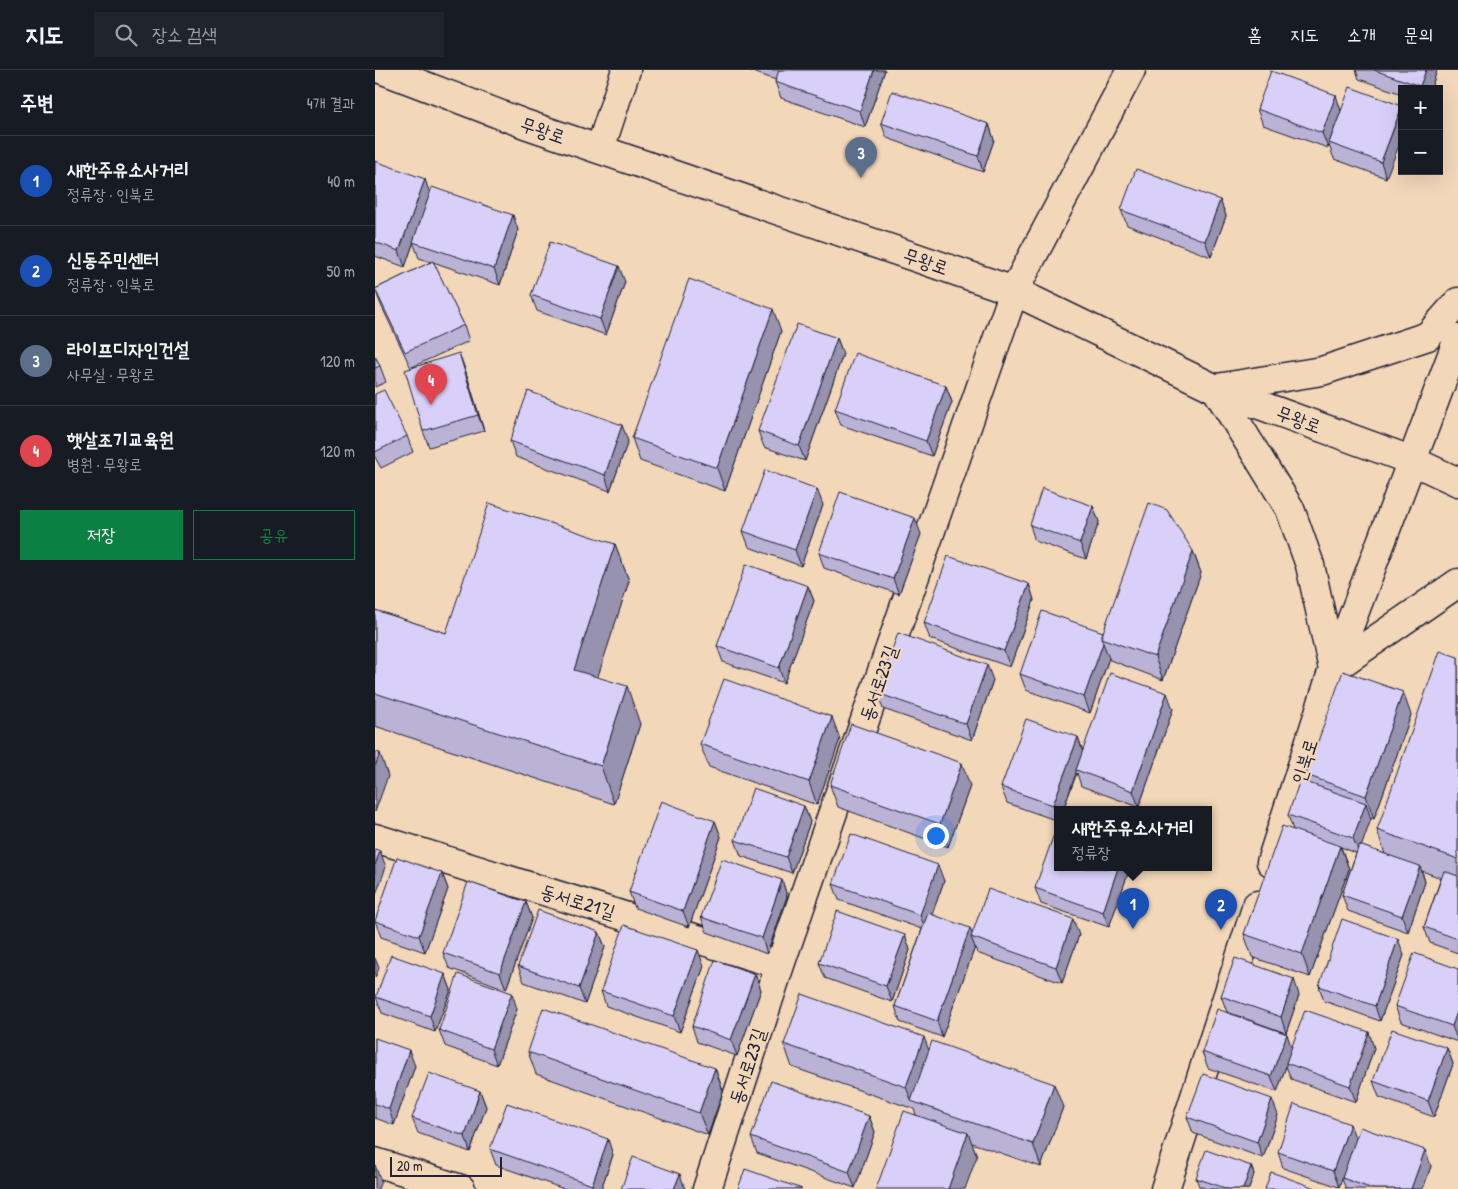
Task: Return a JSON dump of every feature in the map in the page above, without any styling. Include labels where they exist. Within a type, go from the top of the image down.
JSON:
[{"type":"street","name":"무왕로","points":[[383,70],[525,124],[1014,292],[1216,388],[1413,461],[1458,482]]},
{"type":"street","points":[[600,149],[626,70]]},
{"type":"street","name":"동서로23길","points":[[707,1189],[780,965],[1014,292],[1131,70]]},
{"type":"street","points":[[1458,302],[1428,336],[1322,371],[1216,388],[1290,509],[1310,565],[1333,668],[1458,583]]},
{"type":"street","name":"인북로","points":[[1165,1189],[1333,668],[1458,339]]},
{"type":"street","name":"동서로21길","points":[[375,838],[780,965]]},
{"type":"street","points":[[375,1162],[400,1180],[461,1189]]},
{"type":"building","points":[[779,70],[874,70],[860,111],[775,82]]},
{"type":"building","points":[[1374,70],[1426,70],[1420,85]]},
{"type":"building","points":[[1271,71],[1336,95],[1322,133],[1257,109]]},
{"type":"building","points":[[1350,87],[1398,105],[1398,117],[1381,162],[1329,143]]},
{"type":"building","points":[[892,91],[989,124],[978,156],[881,123]]},
{"type":"building","points":[[375,161],[425,179],[399,251],[375,242]]},
{"type":"building","points":[[1136,169],[1220,200],[1205,241],[1121,210]]},
{"type":"building","points":[[432,187],[513,215],[494,269],[413,242]]},
{"type":"building","points":[[550,242],[619,266],[600,319],[531,295]]},
{"type":"building","points":[[433,261],[464,325],[405,352],[375,289]]},
{"type":"building","points":[[689,279],[773,309],[717,468],[632,438]]},
{"type":"building","points":[[797,324],[837,338],[799,446],[758,431]]},
{"type":"building","points":[[459,353],[478,415],[423,431],[405,370]]},
{"type":"building","points":[[855,353],[946,386],[926,441],[835,409]]},
{"type":"building","points":[[375,356],[380,366],[375,368]]},
{"type":"building","points":[[384,390],[407,436],[375,452],[375,394]]},
{"type":"building","points":[[528,391],[622,425],[605,475],[510,441]]},
{"type":"building","points":[[765,470],[817,489],[795,550],[743,531]]},
{"type":"building","points":[[1042,488],[1093,506],[1080,543],[1030,525]]},
{"type":"building","points":[[840,492],[915,518],[893,579],[819,553]]},
{"type":"building","points":[[489,503],[615,544],[574,670],[627,686],[601,766],[375,693],[375,610],[446,633]]},
{"type":"building","points":[[1149,503],[1167,510],[1193,551],[1155,657],[1101,638]]},
{"type":"building","points":[[948,556],[1029,584],[1004,651],[924,623]]},
{"type":"building","points":[[746,564],[808,586],[779,668],[717,646]]},
{"type":"building","points":[[1042,611],[1103,632],[1101,638],[1103,643],[1084,697],[1020,674]]},
{"type":"building","points":[[898,633],[987,665],[966,724],[877,693]]},
{"type":"building","points":[[1440,651],[1458,657],[1458,859],[1377,830]]},
{"type":"building","points":[[1343,671],[1403,692],[1366,796],[1306,775]]},
{"type":"building","points":[[1110,673],[1167,693],[1133,791],[1076,770]]},
{"type":"building","points":[[724,679],[832,717],[809,782],[700,744]]},
{"type":"building","points":[[1026,719],[1078,737],[1053,805],[1001,787]]},
{"type":"building","points":[[851,724],[962,763],[940,824],[830,785]]},
{"type":"building","points":[[375,752],[380,753],[375,766]]},
{"type":"building","points":[[1300,780],[1366,803],[1353,838],[1288,815]]},
{"type":"building","points":[[753,788],[804,806],[786,857],[735,840]]},
{"type":"building","points":[[661,801],[715,821],[683,911],[629,892]]},
{"type":"building","points":[[1282,826],[1340,846],[1302,954],[1244,934]]},
{"type":"building","points":[[851,834],[938,865],[920,915],[833,884]]},
{"type":"building","points":[[1054,834],[1054,871],[1117,871],[1103,912],[1035,888]]},
{"type":"building","points":[[1359,845],[1420,866],[1402,916],[1342,895]]},
{"type":"building","points":[[375,849],[380,851],[375,865]]},
{"type":"building","points":[[397,857],[442,873],[419,936],[375,921]]},
{"type":"building","points":[[722,859],[782,880],[762,938],[701,917]]},
{"type":"building","points":[[1444,871],[1458,876],[1458,939],[1424,927]]},
{"type":"building","points":[[468,882],[526,902],[500,973],[443,953]]},
{"type":"building","points":[[988,889],[1073,919],[1056,967],[971,937]]},
{"type":"building","points":[[538,910],[599,932],[579,988],[518,966]]},
{"type":"building","points":[[837,911],[905,935],[886,986],[819,963]]},
{"type":"building","points":[[928,913],[970,928],[937,1021],[895,1006]]},
{"type":"building","points":[[1342,919],[1398,939],[1375,1006],[1319,986]]},
{"type":"building","points":[[624,925],[698,950],[674,1016],[601,991]]},
{"type":"building","points":[[1414,953],[1458,969],[1458,1009],[1452,1026],[1395,1006]]},
{"type":"building","points":[[391,955],[445,974],[430,1016],[376,997]]},
{"type":"building","points":[[1235,958],[1294,979],[1281,1017],[1221,996]]},
{"type":"building","points":[[715,960],[755,974],[731,1040],[692,1026]]},
{"type":"building","points":[[458,974],[512,993],[491,1049],[439,1030]]},
{"type":"building","points":[[802,994],[924,1037],[906,1087],[784,1044]]},
{"type":"building","points":[[543,1008],[715,1068],[699,1113],[528,1052]]},
{"type":"building","points":[[1217,1009],[1287,1034],[1271,1076],[1202,1052]]},
{"type":"building","points":[[1305,1010],[1369,1032],[1350,1086],[1286,1063]]},
{"type":"building","points":[[1392,1029],[1447,1048],[1428,1101],[1373,1081]]},
{"type":"building","points":[[375,1038],[409,1050],[389,1109],[375,1104]]},
{"type":"building","points":[[932,1041],[1054,1084],[1033,1144],[911,1101]]},
{"type":"building","points":[[429,1073],[480,1091],[465,1136],[412,1118]]},
{"type":"building","points":[[1203,1074],[1272,1099],[1257,1142],[1187,1117]]},
{"type":"building","points":[[771,1081],[869,1116],[849,1172],[751,1137]]},
{"type":"building","points":[[507,1103],[608,1139],[592,1185],[490,1149]]},
{"type":"building","points":[[1294,1104],[1350,1124],[1333,1171],[1278,1152]]},
{"type":"building","points":[[904,1111],[968,1133],[948,1189],[876,1189]]},
{"type":"building","points":[[1360,1127],[1425,1150],[1411,1189],[1373,1189],[1342,1178]]},
{"type":"building","points":[[1206,1150],[1251,1166],[1243,1189],[1228,1189],[1196,1178]]},
{"type":"building","points":[[633,1157],[680,1174],[674,1189],[621,1189]]},
{"type":"building","points":[[745,1169],[802,1189],[738,1189]]},
{"type":"building","points":[[1271,1172],[1318,1189],[1265,1189]]},
{"type":"place","name":"라이프디자인건설","points":[[861,178]]},
{"type":"place","name":"햇살조기교육원","points":[[431,405]]},
{"type":"place","name":"새한주유소사거리","points":[[1133,929]]},
{"type":"place","name":"신동주민센터","points":[[1221,930]]}]
